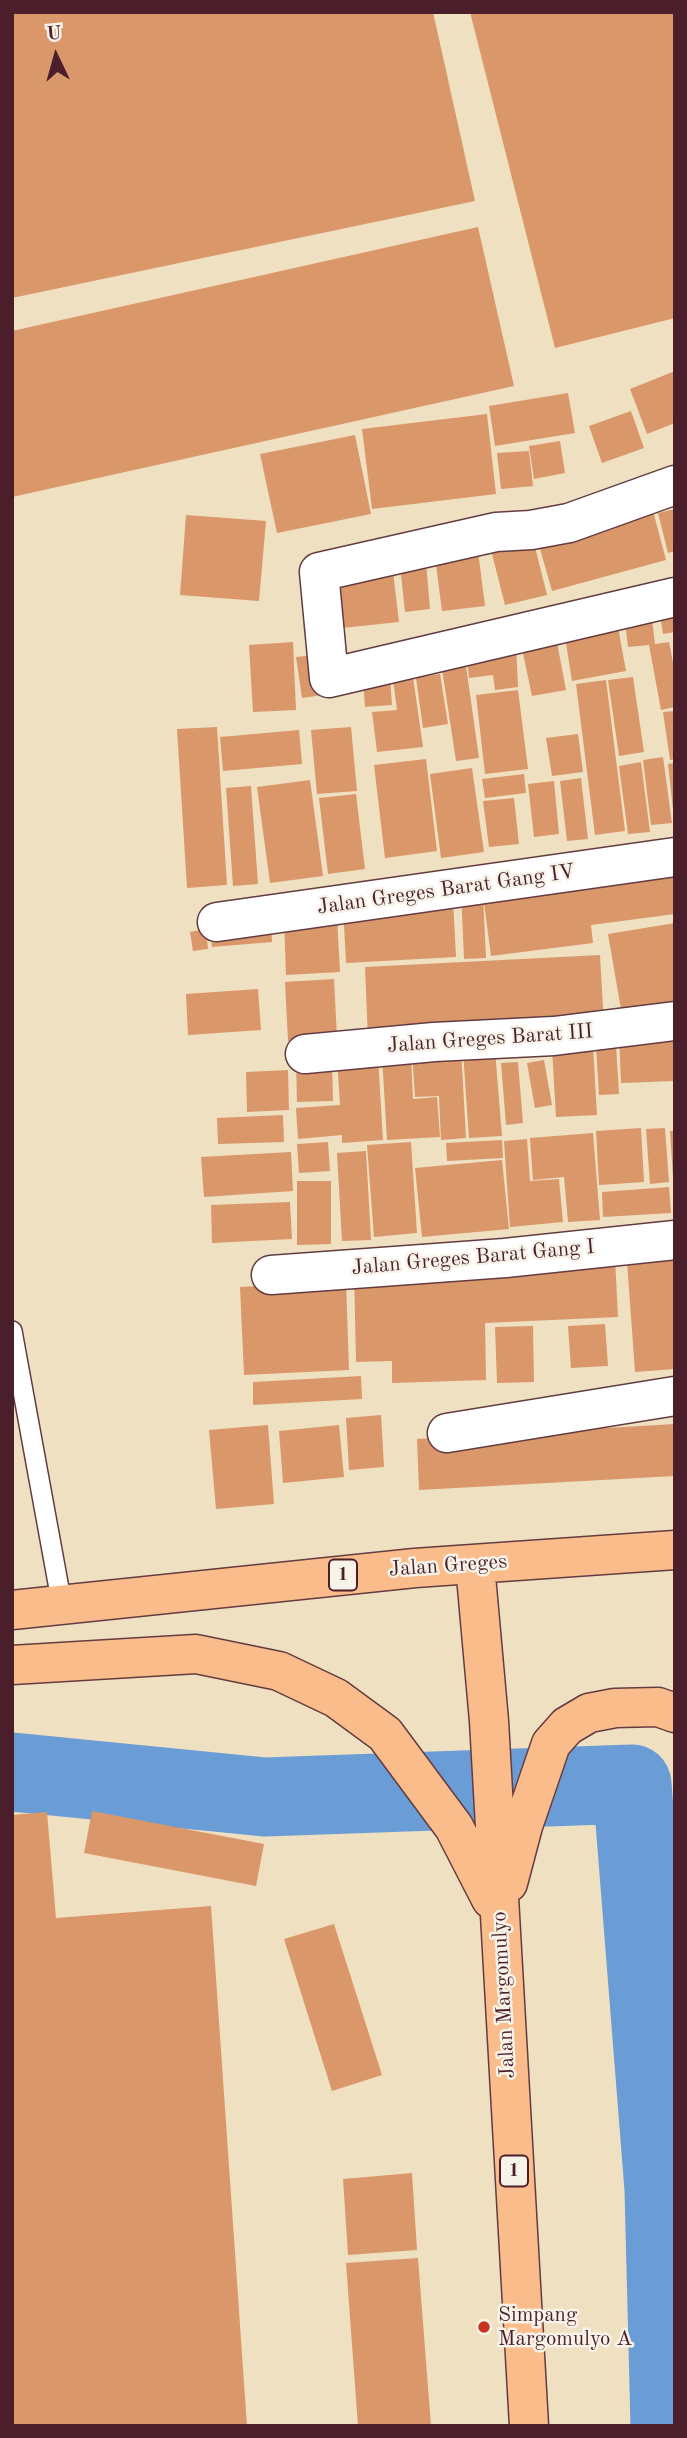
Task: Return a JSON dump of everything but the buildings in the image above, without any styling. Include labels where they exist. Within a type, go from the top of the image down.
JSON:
[{"type":"highway","name":"Jalan Greges","points":[[12,1610],[415,1568],[675,1550]]},
{"type":"highway","points":[[475,1564],[489,1721],[509,1837],[500,1916]]},
{"type":"highway","name":"1","points":[[12,1665],[196,1654],[279,1671],[336,1698],[385,1734],[454,1827],[500,1916]]},
{"type":"highway","points":[[509,1837],[551,1744],[567,1726],[589,1713],[615,1708],[658,1707],[675,1713]]},
{"type":"highway","name":"Jalan Margomulyo","points":[[500,1916],[528,2426]]},
{"type":"street","points":[[675,485],[569,523],[531,530],[496,532],[319,572],[329,678],[675,597]]},
{"type":"street","name":"Jalan Greges Barat Gang IV","points":[[217,922],[675,857]]},
{"type":"street","name":"Jalan Greges Barat III","points":[[305,1054],[434,1042],[554,1036],[675,1021]]},
{"type":"street","name":"Jalan Greges Barat Gang I","points":[[271,1275],[505,1258],[675,1240]]},
{"type":"street","points":[[447,1433],[675,1396]]},
{"type":"lane","points":[[12,1331],[62,1605]]},
{"type":"waterway","points":[[12,1772],[265,1797],[632,1784],[664,2189],[670,2426]]},
{"type":"place","name":"Simpang Margomulyo A","points":[[484,2327]]}]
